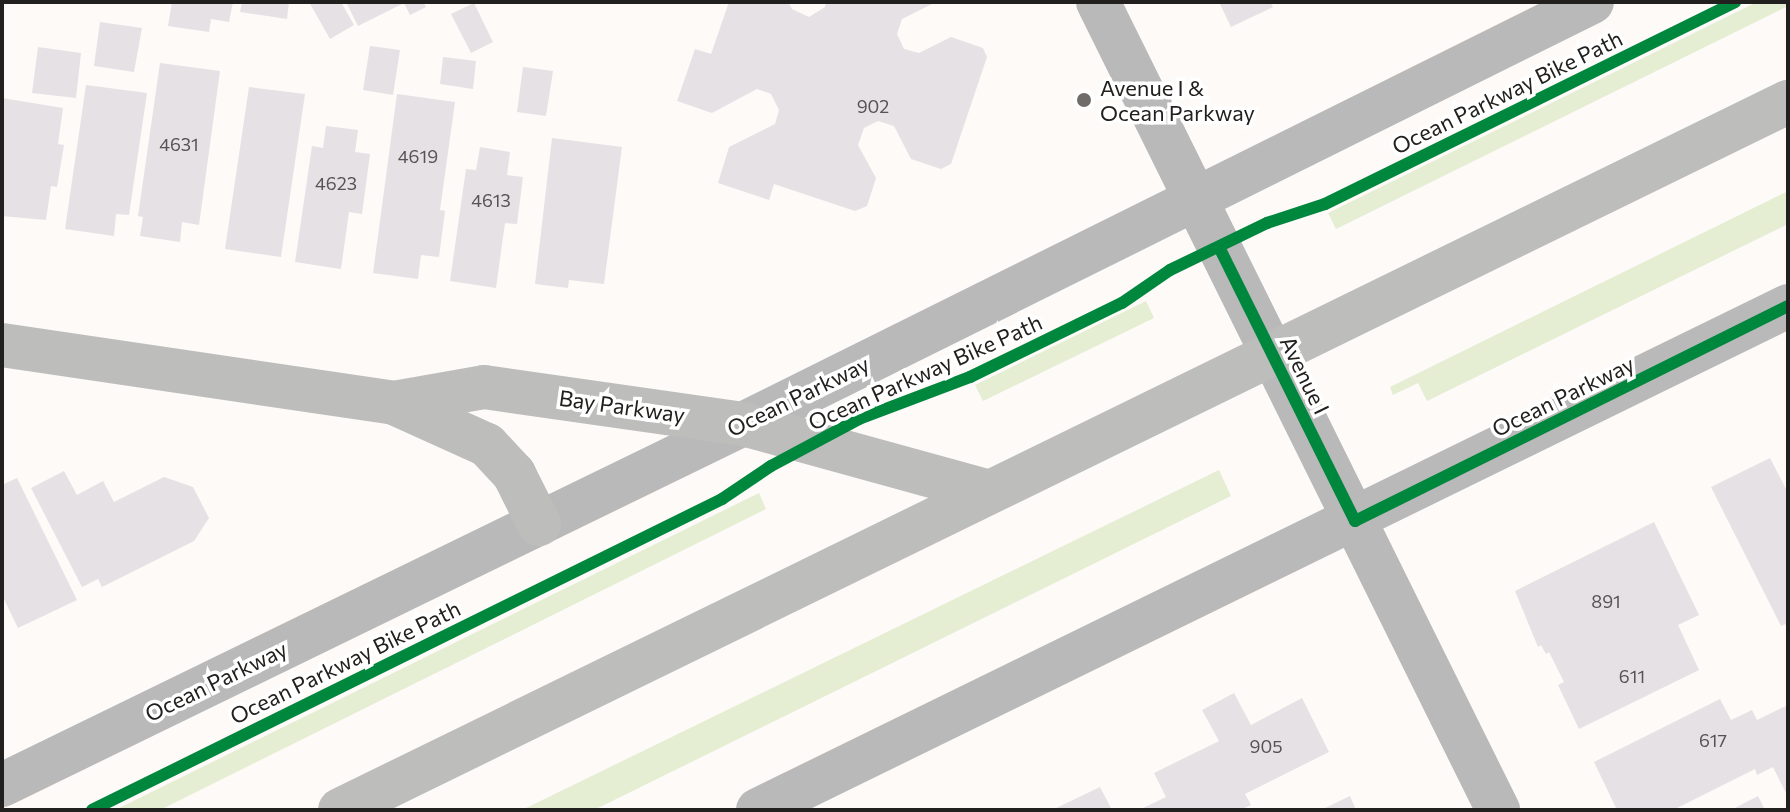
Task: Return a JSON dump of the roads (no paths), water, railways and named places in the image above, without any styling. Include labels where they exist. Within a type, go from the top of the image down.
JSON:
[{"type":"main road","points":[[340,810],[1788,102]]},
{"type":"main road","name":"Bay Parkway","points":[[2,345],[394,403],[487,445],[514,474],[539,524]]},
{"type":"main road","name":"Bay Parkway","points":[[394,403],[484,387],[743,424],[987,491]]},
{"type":"street","name":"Avenue I","points":[[1098,2],[1498,810]]},
{"type":"street","name":"Ocean Parkway","points":[[2,785],[743,424],[1592,2]]},
{"type":"street","name":"Ocean Parkway","points":[[758,810],[1355,521],[1788,306]]},
{"type":"place","name":"Avenue I & Ocean Parkway","points":[[1084,100]]}]
